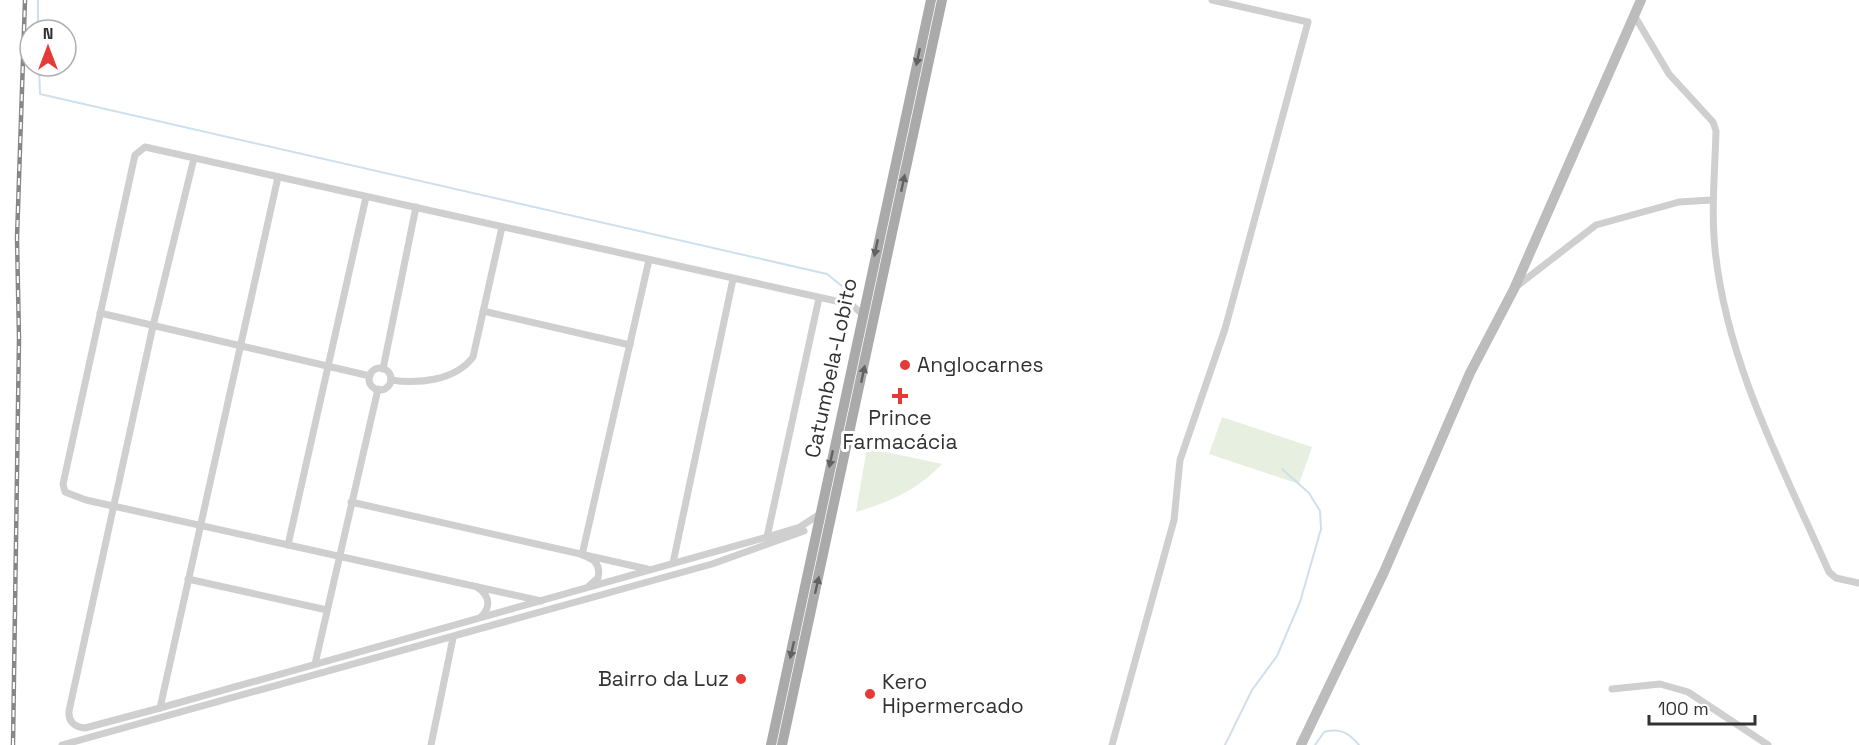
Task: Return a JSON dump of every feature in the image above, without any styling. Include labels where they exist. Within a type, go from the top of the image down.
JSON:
[{"type":"main road","name":"Catumbela-Lobito","points":[[771,745],[817,538],[865,298],[931,0]]},
{"type":"main road","name":"Catumbela-Lobito","points":[[782,745],[942,0]]},
{"type":"street","points":[[1112,745],[1174,520],[1180,460],[1225,329],[1308,22],[1212,0]]},
{"type":"street","points":[[1301,745],[1384,572],[1470,373],[1514,289],[1641,0]]},
{"type":"street","points":[[1634,15],[1669,74],[1713,122],[1716,131],[1712,200],[1715,253],[1740,366],[1829,572],[1836,578],[1859,583]]},
{"type":"street","points":[[541,601],[114,506],[75,497],[65,492],[63,484],[135,155],[144,147],[845,303],[853,306],[862,314]]},
{"type":"street","points":[[194,158],[153,326],[68,716],[75,725],[84,728],[160,708],[767,537],[794,528],[820,514]]},
{"type":"street","points":[[160,708],[278,177]]},
{"type":"street","points":[[288,545],[366,197]]},
{"type":"street","points":[[1514,289],[1596,225],[1679,202],[1712,200]]},
{"type":"street","points":[[383,369],[416,207]]},
{"type":"street","points":[[391,380],[423,381],[465,367],[473,357],[502,227]]},
{"type":"street","points":[[582,555],[649,260]]},
{"type":"street","points":[[673,563],[733,279]]},
{"type":"street","points":[[767,537],[819,298]]},
{"type":"street","points":[[845,303],[865,298]]},
{"type":"street","points":[[483,310],[630,345]]},
{"type":"street","points":[[100,313],[370,376]]},
{"type":"street","points":[[377,369],[383,369],[390,374],[391,380],[385,388],[378,389],[372,386],[370,376],[377,369]]},
{"type":"street","points":[[315,664],[378,389]]},
{"type":"street","points":[[351,502],[649,570]]},
{"type":"street","points":[[794,528],[817,538]]},
{"type":"street","points":[[62,745],[453,638],[711,564],[804,531]]},
{"type":"street","points":[[582,555],[594,560],[599,573],[594,582],[585,588]]},
{"type":"street","points":[[188,579],[327,610]]},
{"type":"street","points":[[475,586],[487,596],[489,603],[487,610],[479,618]]},
{"type":"street","points":[[431,745],[453,638]]},
{"type":"street","points":[[1612,688],[1660,684],[1688,692],[1767,745]]},
{"type":"shaded area","points":[[1222,417],[1312,447],[1299,484],[1209,454]]},
{"type":"shaded area","points":[[867,448],[942,464],[913,488],[880,504],[856,512]]},
{"type":"waterway","points":[[38,0],[38,18]]},
{"type":"waterway","points":[[39,78],[40,94],[827,274],[843,287]]},
{"type":"waterway","points":[[1225,745],[1252,690],[1277,656],[1300,602],[1321,529],[1320,511],[1309,493],[1282,469]]},
{"type":"waterway","points":[[1315,745],[1324,732],[1335,731],[1347,734],[1359,745]]},
{"type":"railway","points":[[13,745],[19,338],[17,238],[25,0]]},
{"type":"place","name":"Anglocarnes","points":[[905,365]]},
{"type":"place","name":"Prince Farmacácia","points":[[900,396]]},
{"type":"place","name":"Bairro da Luz","points":[[741,679]]},
{"type":"place","name":"Kero Hipermercado","points":[[870,694]]}]
